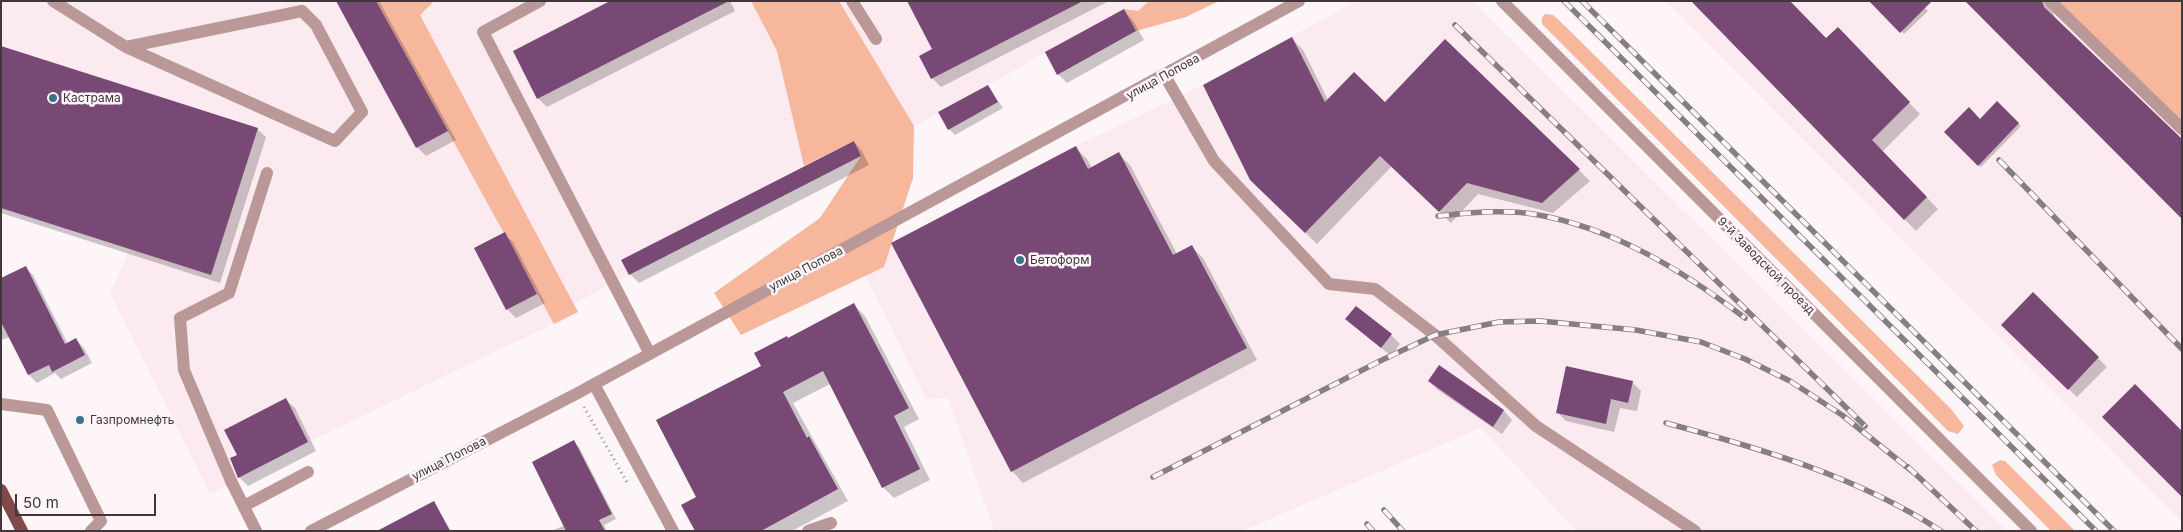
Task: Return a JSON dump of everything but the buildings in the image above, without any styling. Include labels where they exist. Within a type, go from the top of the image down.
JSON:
[{"type":"main road","points":[[1,490],[22,531]]},
{"type":"street","points":[[54,1],[126,48],[335,140],[362,112],[316,25],[302,11],[126,48]]},
{"type":"street","points":[[540,1],[483,32],[650,354]]},
{"type":"street","points":[[852,1],[876,39]]},
{"type":"street","name":"улица Попова","points":[[311,531],[576,394],[1165,76],[1299,1]]},
{"type":"street","name":"9-й Заводской проезд","points":[[1502,1],[2031,531]]},
{"type":"street","points":[[2050,1],[2182,129]]},
{"type":"street","points":[[1165,76],[1214,161],[1329,284],[1375,289],[1435,335],[1536,426],[1695,531]]},
{"type":"street","points":[[256,531],[231,482],[184,370],[180,318],[229,293],[267,174]]},
{"type":"street","points":[[594,384],[673,531]]},
{"type":"street","points":[[1,404],[47,410],[101,521],[91,531]]},
{"type":"street","points":[[244,506],[308,472]]},
{"type":"street","points":[[808,531],[831,523]]},
{"type":"path","points":[[576,394],[628,485]]},
{"type":"shaded area","points":[[1,1],[1149,1],[1138,11],[1124,9],[861,156],[854,141],[621,260],[629,275],[574,304],[578,312],[308,442],[210,494],[110,293],[130,249],[1,208]]},
{"type":"shaded area","points":[[376,1],[434,1],[420,15],[578,312],[554,324]]},
{"type":"shaded area","points":[[751,1],[839,1],[914,126],[913,178],[884,267],[741,335],[714,293],[820,218],[861,156],[854,141],[804,166],[777,51]]},
{"type":"shaded area","points":[[1149,1],[1219,1],[1186,17],[1136,31],[1124,9],[1138,11]]},
{"type":"shaded area","points":[[1356,1],[1472,1],[2007,531],[1576,531],[1481,428],[1242,531],[994,531],[948,398],[926,399],[858,260],[1076,146],[1203,85]]},
{"type":"shaded area","points":[[1666,1],[2045,1],[2182,139],[2182,522]]},
{"type":"shaded area","points":[[2045,1],[2182,1],[2182,137]]},
{"type":"shaded area","points":[[1545,14],[1553,15],[1564,25],[1951,409],[1964,426],[1958,434],[1948,431],[1542,24],[1542,18]]},
{"type":"shaded area","points":[[2000,460],[2005,461],[2075,531],[2051,531],[1996,475],[1992,465]]},
{"type":"railway","points":[[1564,1],[2096,531]]},
{"type":"railway","points":[[1582,1],[2114,531]]},
{"type":"railway","points":[[1455,25],[1865,426]]},
{"type":"railway","points":[[1999,160],[2182,349]]},
{"type":"railway","points":[[1438,216],[1485,212],[1533,214],[1591,229],[1618,240],[1671,267],[1745,318]]},
{"type":"railway","points":[[1153,477],[1382,360],[1435,335],[1499,322],[1540,321],[1636,330],[1701,342],[1745,359],[1790,381],[1842,415],[1913,472]]},
{"type":"railway","points":[[1666,423],[1808,466],[1877,495],[1941,531]]},
{"type":"railway","points":[[1908,467],[1976,531]]},
{"type":"railway","points":[[1384,510],[1403,531]]},
{"type":"railway","points":[[1367,524],[1373,531]]},
{"type":"place","name":"Кастрама","points":[[53,98]]},
{"type":"place","name":"Бетоформ","points":[[1020,260]]},
{"type":"place","name":"Газпромнефть","points":[[80,420]]}]
